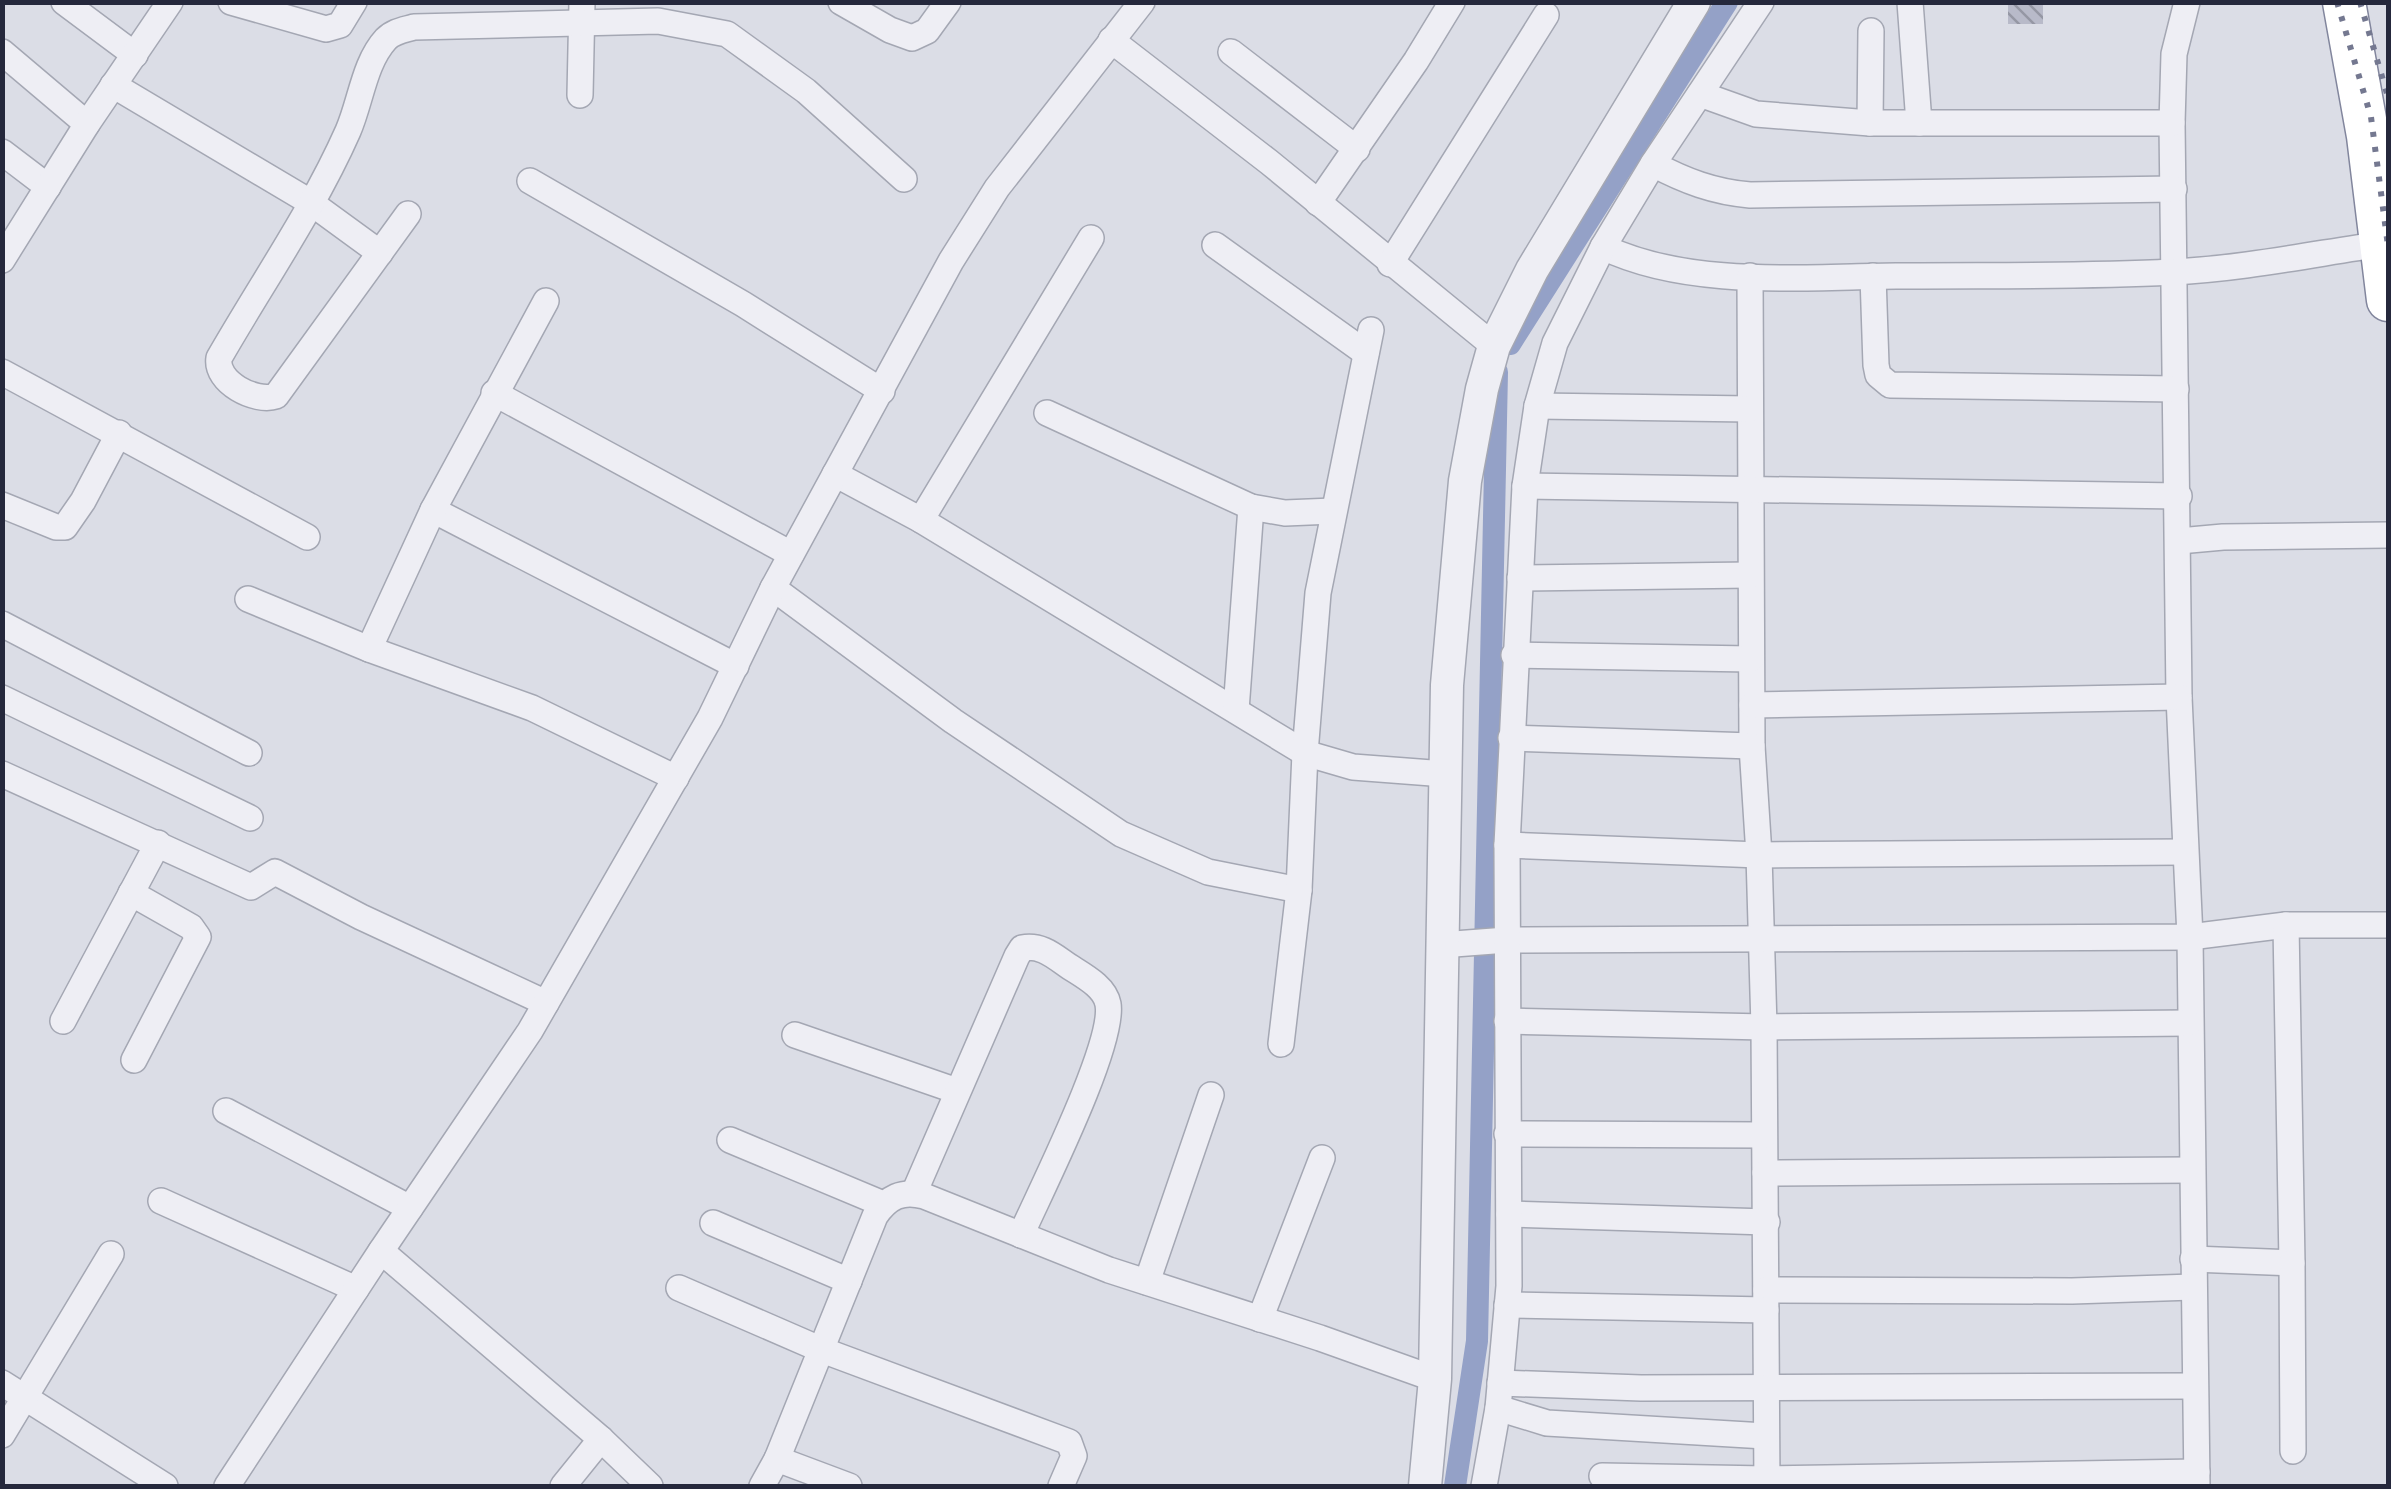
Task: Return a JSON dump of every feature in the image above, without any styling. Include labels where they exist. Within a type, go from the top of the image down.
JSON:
[{"type":"highway","points":[[2344,2],[2368,136],[2388,300]]},
{"type":"highway","points":[[2367,2],[2388,124]]},
{"type":"street","points":[[64,2],[136,54]]},
{"type":"street","points":[[2,260],[170,2]]},
{"type":"street","points":[[232,2],[326,30],[336,29],[354,2]]},
{"type":"street","points":[[841,2],[912,38],[927,30],[948,2]]},
{"type":"street","points":[[227,1486],[546,1004],[676,778],[791,554],[952,260],[997,188],[1142,2]]},
{"type":"street","points":[[1318,203],[1452,2]]},
{"type":"street","points":[[1426,1486],[1435,1379],[1451,944],[1445,774],[1447,684],[1465,481],[1494,346],[1532,270],[1694,2]]},
{"type":"street","points":[[1484,1486],[1499,1396],[1507,1305],[1508,1021],[1497,941],[1507,845],[1514,655],[1526,486],[1537,406],[1555,342],[1603,247],[1761,2]]},
{"type":"street","points":[[1910,2],[1918,123]]},
{"type":"street","points":[[1602,1476],[1766,1483],[2197,1479],[2172,123],[2174,54],[2186,2]]},
{"type":"street","points":[[580,95],[582,12]]},
{"type":"street","points":[[408,214],[276,396],[262,398],[230,382],[217,369],[219,358],[348,130],[373,60],[395,32],[582,12],[727,34],[806,91],[904,180]]},
{"type":"street","points":[[1390,264],[1546,15]]},
{"type":"street","points":[[1870,123],[1871,31]]},
{"type":"street","points":[[1111,40],[1494,346]]},
{"type":"street","points":[[2,52],[87,124]]},
{"type":"street","points":[[1232,52],[1357,149]]},
{"type":"street","points":[[113,86],[310,202],[380,253]]},
{"type":"street","points":[[1700,94],[1756,114],[1870,123],[2172,123]]},
{"type":"street","points":[[2,152],[48,187]]},
{"type":"street","points":[[1654,164],[1683,180],[1750,194],[2174,189]]},
{"type":"street","points":[[530,181],[743,304],[882,391]]},
{"type":"street","points":[[921,520],[1091,238]]},
{"type":"street","points":[[1603,247],[1658,268],[1750,276],[1873,276],[2174,272],[2382,244]]},
{"type":"street","points":[[1215,245],[1368,342],[1318,593],[1305,753],[1300,890],[1281,1044]]},
{"type":"street","points":[[1750,276],[1752,746],[1759,855],[1767,1222],[1766,1483]]},
{"type":"street","points":[[1873,276],[1876,365],[1878,375],[1890,385],[2176,389]]},
{"type":"street","points":[[369,649],[433,510],[546,300]]},
{"type":"street","points":[[2,372],[307,537]]},
{"type":"street","points":[[494,392],[791,554]]},
{"type":"street","points":[[1537,406],[1750,408]]},
{"type":"street","points":[[1047,413],[1251,507],[1285,513],[1333,511]]},
{"type":"street","points":[[2,506],[56,527],[64,526],[72,521],[119,433]]},
{"type":"street","points":[[835,474],[921,520],[1305,753],[1353,767],[1445,774]]},
{"type":"street","points":[[1526,486],[2179,496]]},
{"type":"street","points":[[1236,710],[1251,507]]},
{"type":"street","points":[[433,510],[736,666]]},
{"type":"street","points":[[2179,541],[2388,534]]},
{"type":"street","points":[[1520,578],[1750,575]]},
{"type":"street","points":[[773,588],[953,721],[1121,834],[1208,872],[1300,890]]},
{"type":"street","points":[[248,599],[369,649],[532,708],[676,778]]},
{"type":"street","points":[[2,624],[249,753]]},
{"type":"street","points":[[1514,655],[1751,660]]},
{"type":"street","points":[[2,698],[250,818]]},
{"type":"street","points":[[1752,705],[2180,698]]},
{"type":"street","points":[[1511,738],[1752,746]]},
{"type":"street","points":[[2,774],[251,887],[275,872],[546,1004]]},
{"type":"street","points":[[62,1021],[158,843]]},
{"type":"street","points":[[1507,845],[1759,855],[2186,852]]},
{"type":"street","points":[[131,893],[192,927],[198,937],[134,1060]]},
{"type":"street","points":[[1451,944],[2190,937],[2286,925],[2388,925]]},
{"type":"street","points":[[2286,925],[2294,1451]]},
{"type":"street","points":[[914,1193],[1022,948],[1042,948],[1090,980],[1104,994],[1108,1011],[1090,1081],[1020,1235]]},
{"type":"street","points":[[1508,1021],[1764,1027],[2190,1022]]},
{"type":"street","points":[[795,1035],[958,1091]]},
{"type":"street","points":[[1147,1282],[1211,1095]]},
{"type":"street","points":[[226,1111],[410,1208]]},
{"type":"street","points":[[1507,1134],[1764,1136]]},
{"type":"street","points":[[730,1140],[883,1204]]},
{"type":"street","points":[[1260,1319],[1322,1158]]},
{"type":"street","points":[[1764,1173],[2192,1170]]},
{"type":"street","points":[[762,1486],[883,1204],[900,1194],[914,1193],[1147,1282],[1435,1379]]},
{"type":"street","points":[[160,1201],[356,1289]]},
{"type":"street","points":[[1509,1214],[1767,1222]]},
{"type":"street","points":[[713,1223],[850,1281]]},
{"type":"street","points":[[381,1251],[650,1486]]},
{"type":"street","points":[[2,1435],[111,1254]]},
{"type":"street","points":[[2193,1259],[2292,1262]]},
{"type":"street","points":[[1507,1305],[2193,1287]]},
{"type":"street","points":[[678,1288],[822,1350],[1069,1442],[1074,1456],[1061,1486]]},
{"type":"street","points":[[2,1383],[165,1486]]},
{"type":"street","points":[[1499,1396],[1764,1388],[2194,1386]]},
{"type":"street","points":[[1499,1396],[1548,1423],[1765,1436]]},
{"type":"street","points":[[564,1486],[601,1440]]},
{"type":"street","points":[[777,1458],[849,1486]]},
{"type":"building","points":[[2008,2],[2043,2],[2043,24],[2008,24]]},
{"type":"waterway","points":[[1510,344],[1727,2]]},
{"type":"waterway","points":[[1455,1486],[1477,1341],[1497,372]]},
{"type":"railway","points":[[2337,2],[2371,117],[2388,246]]},
{"type":"railway","points":[[2360,2],[2388,97]]}]
